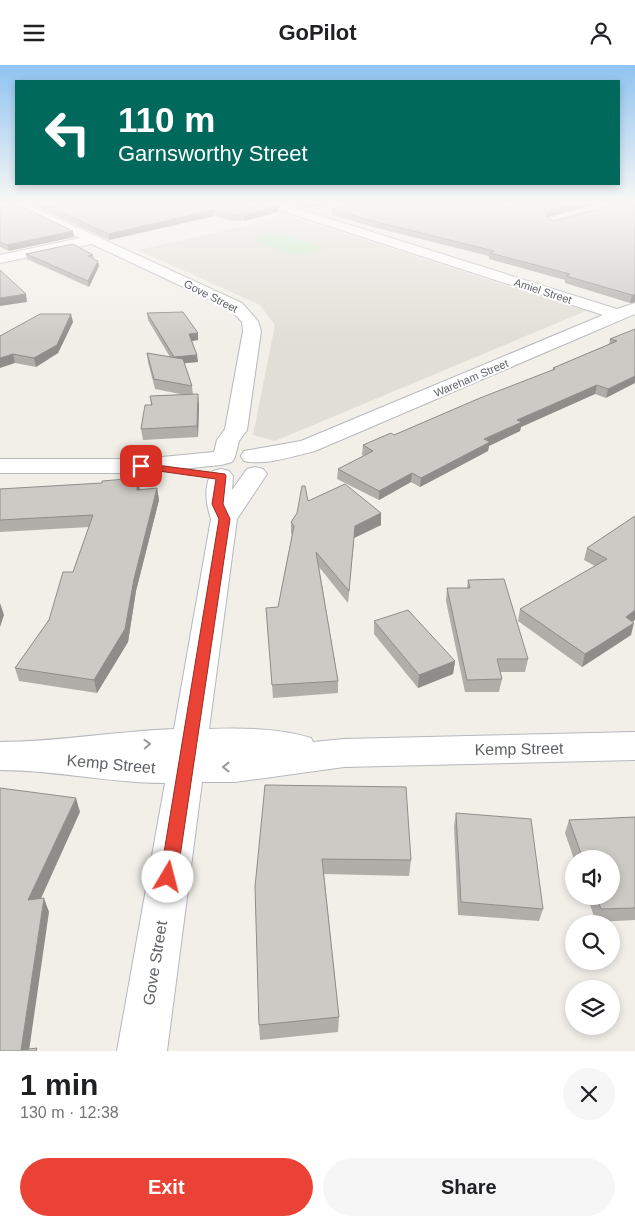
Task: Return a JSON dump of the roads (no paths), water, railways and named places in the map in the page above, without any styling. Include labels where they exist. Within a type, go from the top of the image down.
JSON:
[{"type":"street","points":[[0,259],[48,249]]},
{"type":"street","name":"Gove Street","points":[[112,249],[236,306],[249,318],[252,331],[236,430],[228,440],[221,466],[218,504],[224,519]]},
{"type":"street","name":"Amiel Street","points":[[418,249],[626,312]]},
{"type":"street","name":"Wareham Street","points":[[254,464],[299,453],[307,446],[626,312]]},
{"type":"street","points":[[0,466],[221,466],[242,479],[254,464],[244,439],[236,430]]},
{"type":"street","name":"Gove Street","points":[[142,1051],[224,519],[254,464]]},
{"type":"street","name":"Kemp Street","points":[[14,756],[139,768],[187,756],[235,767],[344,753],[635,746]]}]
